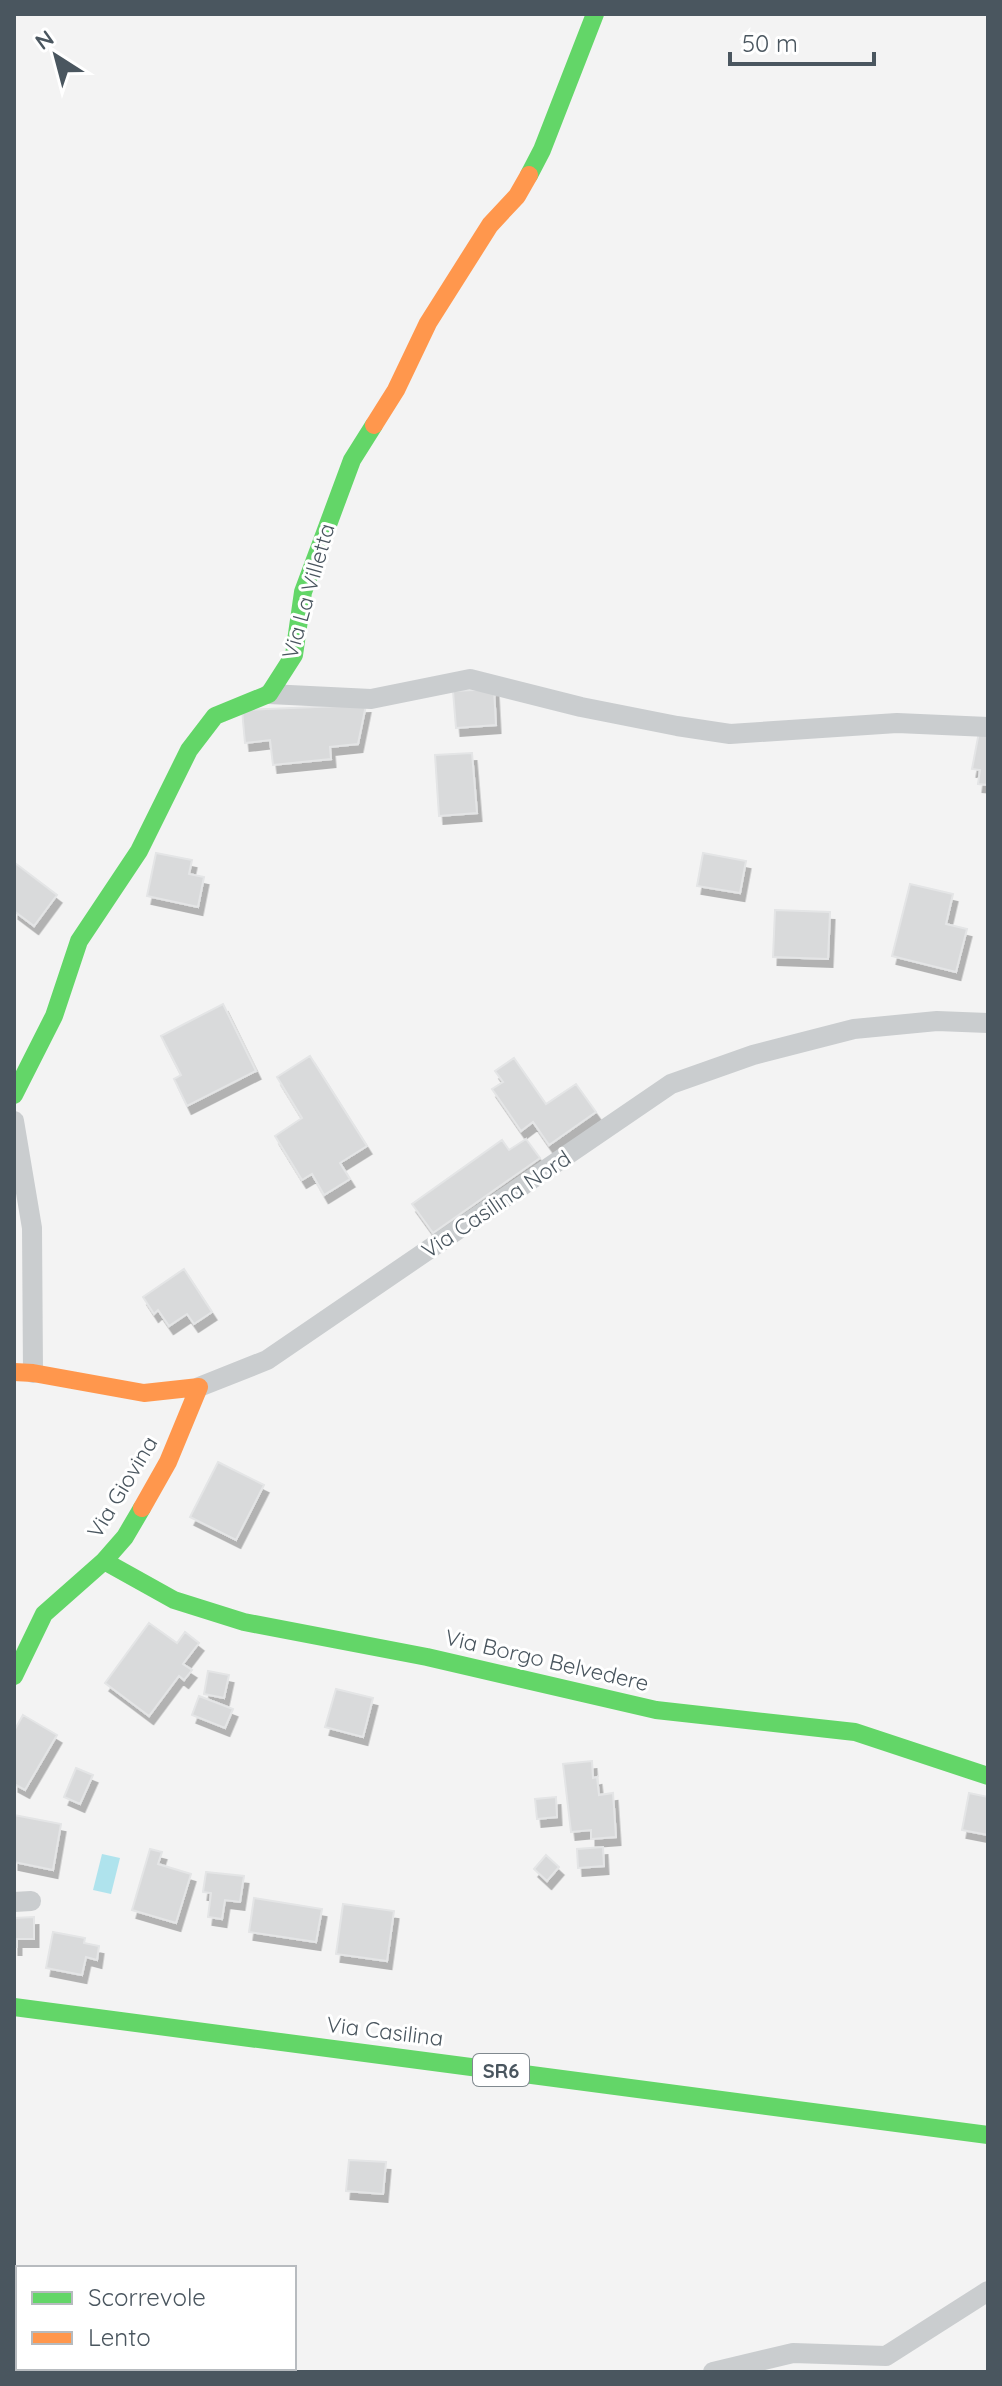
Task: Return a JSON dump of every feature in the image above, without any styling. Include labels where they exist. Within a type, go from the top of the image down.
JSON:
[{"type":"street","name":"Via La Villetta","points":[[269,694],[294,655],[303,592],[352,460],[396,390],[428,323],[490,225],[523,185],[542,150],[595,14]]},
{"type":"street","points":[[14,1095],[54,1016],[79,941],[139,851],[189,750],[215,716],[269,694],[371,699],[470,679],[581,707],[730,734],[897,723],[988,727]]},
{"type":"street","name":"Via Casilina Nord","points":[[24,1373],[144,1393],[199,1387],[267,1360],[671,1084],[753,1055],[854,1029],[937,1021],[988,1023]]},
{"type":"street","points":[[14,1121],[32,1228],[24,1373]]},
{"type":"street","name":"Via Giovina","points":[[14,1676],[44,1614],[104,1561],[125,1537],[160,1477],[199,1387]]},
{"type":"street","name":"Via Borgo Belvedere","points":[[104,1561],[174,1600],[244,1622],[418,1655],[656,1710],[855,1732],[988,1776]]},
{"type":"street","name":"Via Casilina","points":[[14,2007],[988,2135]]},
{"type":"street","points":[[713,2372],[793,2353],[886,2356],[988,2291]]},
{"type":"water","points":[[102,1854],[120,1858],[111,1894],[93,1890]]},
{"type":"building","points":[[494,689],[496,725],[456,728],[453,691]]},
{"type":"building","points":[[366,705],[358,744],[330,747],[331,759],[273,765],[270,740],[245,743],[242,710]]},
{"type":"building","points":[[979,732],[988,734],[988,785],[978,784],[980,770],[972,769]]},
{"type":"building","points":[[472,753],[477,813],[439,816],[435,755]]},
{"type":"building","points":[[156,853],[192,860],[189,874],[204,877],[198,907],[147,896]]},
{"type":"building","points":[[703,853],[746,861],[740,893],[697,886]]},
{"type":"building","points":[[15,863],[57,895],[34,926],[14,911]]},
{"type":"building","points":[[910,884],[953,894],[946,924],[967,929],[956,972],[892,956]]},
{"type":"building","points":[[775,910],[830,912],[828,959],[773,957]]},
{"type":"building","points":[[223,1004],[256,1071],[187,1106],[174,1079],[181,1075],[161,1036]]},
{"type":"building","points":[[310,1056],[367,1146],[340,1163],[350,1179],[324,1195],[312,1174],[302,1180],[275,1136],[302,1118],[277,1077]]},
{"type":"building","points":[[514,1058],[546,1104],[576,1084],[596,1112],[549,1145],[533,1122],[521,1131],[492,1089],[503,1082],[495,1071]]},
{"type":"building","points":[[526,1139],[540,1158],[433,1233],[412,1204],[502,1140],[509,1150]]},
{"type":"building","points":[[184,1269],[212,1312],[194,1324],[187,1314],[169,1326],[158,1310],[154,1314],[143,1297]]},
{"type":"building","points":[[218,1462],[264,1485],[236,1540],[190,1517]]},
{"type":"building","points":[[149,1623],[177,1643],[185,1632],[199,1643],[183,1664],[192,1670],[184,1680],[179,1676],[149,1716],[105,1683]]},
{"type":"building","points":[[208,1671],[229,1675],[224,1698],[204,1694]]},
{"type":"building","points":[[336,1689],[373,1698],[363,1737],[325,1727]]},
{"type":"building","points":[[199,1696],[233,1709],[225,1728],[192,1715]]},
{"type":"building","points":[[23,1715],[57,1735],[25,1790],[14,1784],[14,1731]]},
{"type":"building","points":[[592,1761],[593,1778],[597,1777],[599,1795],[613,1793],[616,1837],[591,1839],[591,1830],[571,1832],[563,1764]]},
{"type":"building","points":[[76,1768],[93,1775],[80,1804],[64,1797]]},
{"type":"building","points":[[969,1793],[988,1797],[988,1835],[962,1830]]},
{"type":"building","points":[[556,1797],[557,1817],[537,1819],[535,1799]]},
{"type":"building","points":[[14,1815],[61,1824],[53,1870],[14,1862]]},
{"type":"building","points":[[603,1847],[604,1866],[578,1868],[577,1849]]},
{"type":"building","points":[[150,1849],[162,1852],[158,1864],[191,1874],[176,1923],[132,1910]]},
{"type":"building","points":[[546,1855],[559,1867],[547,1881],[534,1869]]},
{"type":"building","points":[[206,1872],[244,1876],[240,1902],[225,1900],[222,1919],[208,1917],[211,1893],[203,1892]]},
{"type":"building","points":[[254,1898],[322,1909],[316,1942],[249,1932]]},
{"type":"building","points":[[343,1904],[394,1911],[387,1961],[336,1954]]},
{"type":"building","points":[[34,1917],[34,1939],[17,1939],[17,1947],[14,1947],[14,1918]]},
{"type":"building","points":[[53,1932],[85,1938],[84,1943],[99,1946],[97,1960],[86,1957],[82,1975],[46,1968]]},
{"type":"building","points":[[349,2160],[386,2162],[383,2194],[346,2191]]},
{"type":"traffic: fast","points":[[529,175],[542,150],[595,14]]},
{"type":"traffic: fast","points":[[14,1095],[54,1016],[79,941],[139,851],[189,750],[215,716],[269,694],[294,655],[303,592],[352,460],[374,425]]},
{"type":"traffic: fast","points":[[14,1676],[44,1614],[104,1561],[125,1537],[142,1508]]},
{"type":"traffic: fast","points":[[104,1561],[174,1600],[244,1622],[427,1657],[656,1710],[855,1732],[988,1776]]},
{"type":"traffic: fast","points":[[14,2007],[988,2135]]},
{"type":"traffic: slow","points":[[374,425],[396,390],[428,323],[490,225],[517,196],[529,175]]},
{"type":"traffic: slow","points":[[14,1372],[144,1393],[199,1387],[168,1462],[142,1508]]}]
